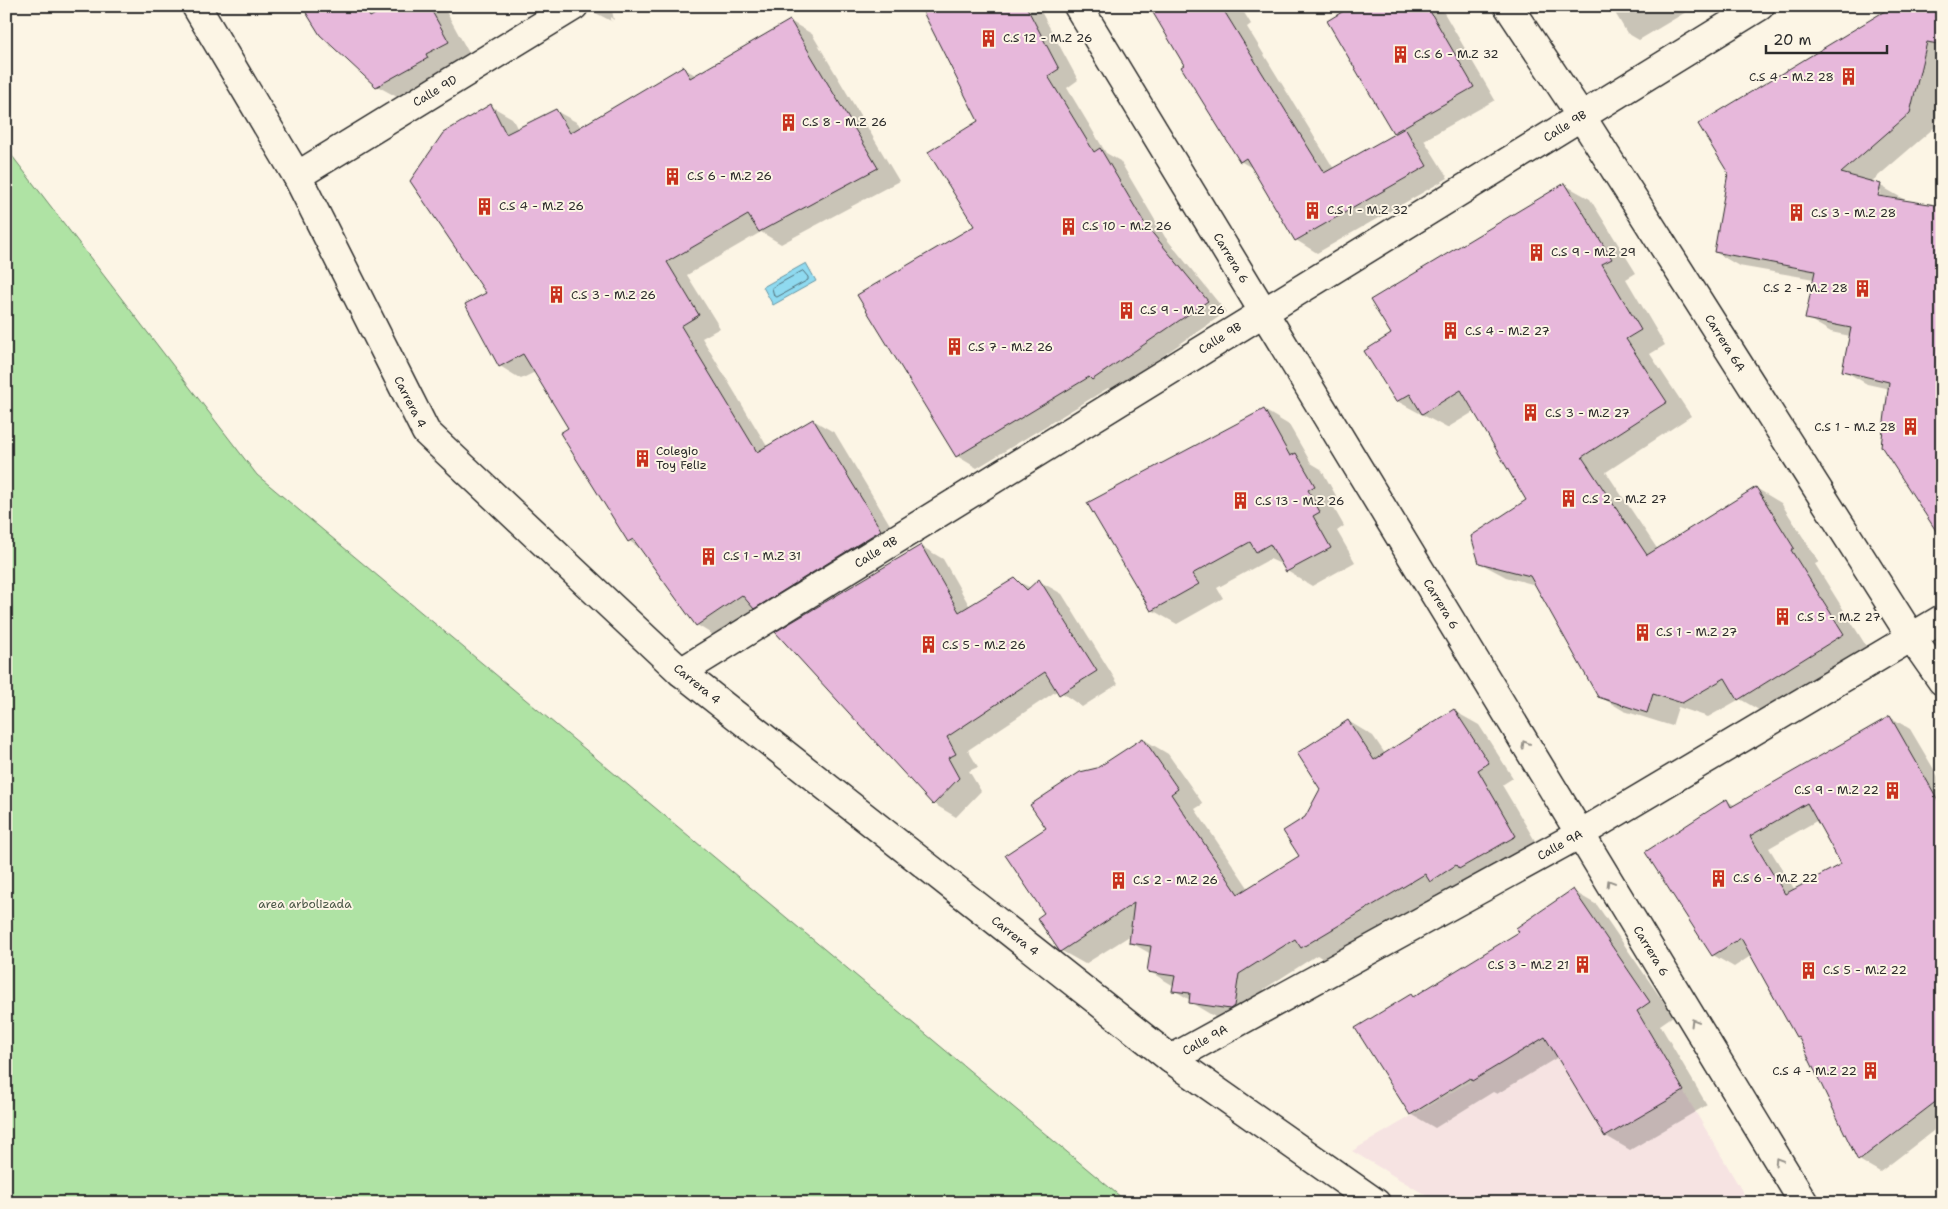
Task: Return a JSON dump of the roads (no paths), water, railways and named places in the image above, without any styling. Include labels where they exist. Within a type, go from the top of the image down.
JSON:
[{"type":"street","name":"Carrera 4","points":[[196,6],[297,176],[426,432],[681,672],[1172,1059],[1376,1203]]},
{"type":"street","name":"Calle 9D","points":[[297,176],[574,6]]},
{"type":"street","name":"Carrera 6","points":[[1078,6],[1804,1203]]},
{"type":"street","name":"Carrera 6A","points":[[1508,6],[1582,116],[1912,638],[1942,681]]},
{"type":"street","name":"Calle 9B","points":[[681,672],[1263,311],[1760,6]]},
{"type":"street","name":"Calle 9A","points":[[1172,1059],[1580,834],[1942,619]]},
{"type":"water","points":[[806,263],[816,281],[773,305],[763,287]]},
{"type":"place","name":"C.S 12 - M.Z 26","points":[[989,38]]},
{"type":"place","name":"C.S 6 - M.Z 32","points":[[1400,54]]},
{"type":"place","name":"C.S 4 - M.Z 28","points":[[1848,77]]},
{"type":"place","name":"C.S 8 - M.Z 26","points":[[788,122]]},
{"type":"place","name":"C.S 6 - M.Z 26","points":[[673,176]]},
{"type":"place","name":"C.S 4 - M.Z 26","points":[[485,206]]},
{"type":"place","name":"C.S 1 - M.Z 32","points":[[1313,210]]},
{"type":"place","name":"C.S 3 - M.Z 28","points":[[1797,213]]},
{"type":"place","name":"C.S 10 - M.Z 26","points":[[1068,226]]},
{"type":"place","name":"C.S 9 - M.Z 29","points":[[1537,252]]},
{"type":"place","name":"C.S 2 - M.Z 28","points":[[1862,288]]},
{"type":"place","name":"C.S 3 - M.Z 26","points":[[557,295]]},
{"type":"place","name":"C.S 9 - M.Z 26","points":[[1126,310]]},
{"type":"place","name":"C.S 4 - M.Z 27","points":[[1451,331]]},
{"type":"place","name":"C.S 7 - M.Z 26","points":[[954,347]]},
{"type":"place","name":"C.S 3 - M.Z 27","points":[[1531,413]]},
{"type":"place","name":"C.S 1 - M.Z 28","points":[[1910,427]]},
{"type":"place","name":"Colegio Toy Feliz","points":[[642,458]]},
{"type":"place","name":"C.S 2 - M.Z 27","points":[[1568,499]]},
{"type":"place","name":"C.S 13 - M.Z 26","points":[[1241,501]]},
{"type":"place","name":"C.S 1 - M.Z 31","points":[[709,556]]},
{"type":"place","name":"C.S 5 - M.Z 27","points":[[1783,617]]},
{"type":"place","name":"C.S 1 - M.Z 27","points":[[1642,632]]},
{"type":"place","name":"C.S 5 - M.Z 26","points":[[928,645]]},
{"type":"place","name":"C.S 9 - M.Z 22","points":[[1893,790]]},
{"type":"place","name":"C.S 6 - M.Z 22","points":[[1719,878]]},
{"type":"place","name":"C.S 2 - M.Z 26","points":[[1119,880]]},
{"type":"place","name":"C.S 3 - M.Z 21","points":[[1583,965]]},
{"type":"place","name":"C.S 5 - M.Z 22","points":[[1809,970]]},
{"type":"place","name":"C.S 4 - M.Z 22","points":[[1871,1071]]},
{"type":"park label","name":"area arbolizada","points":[[305,904]]}]
